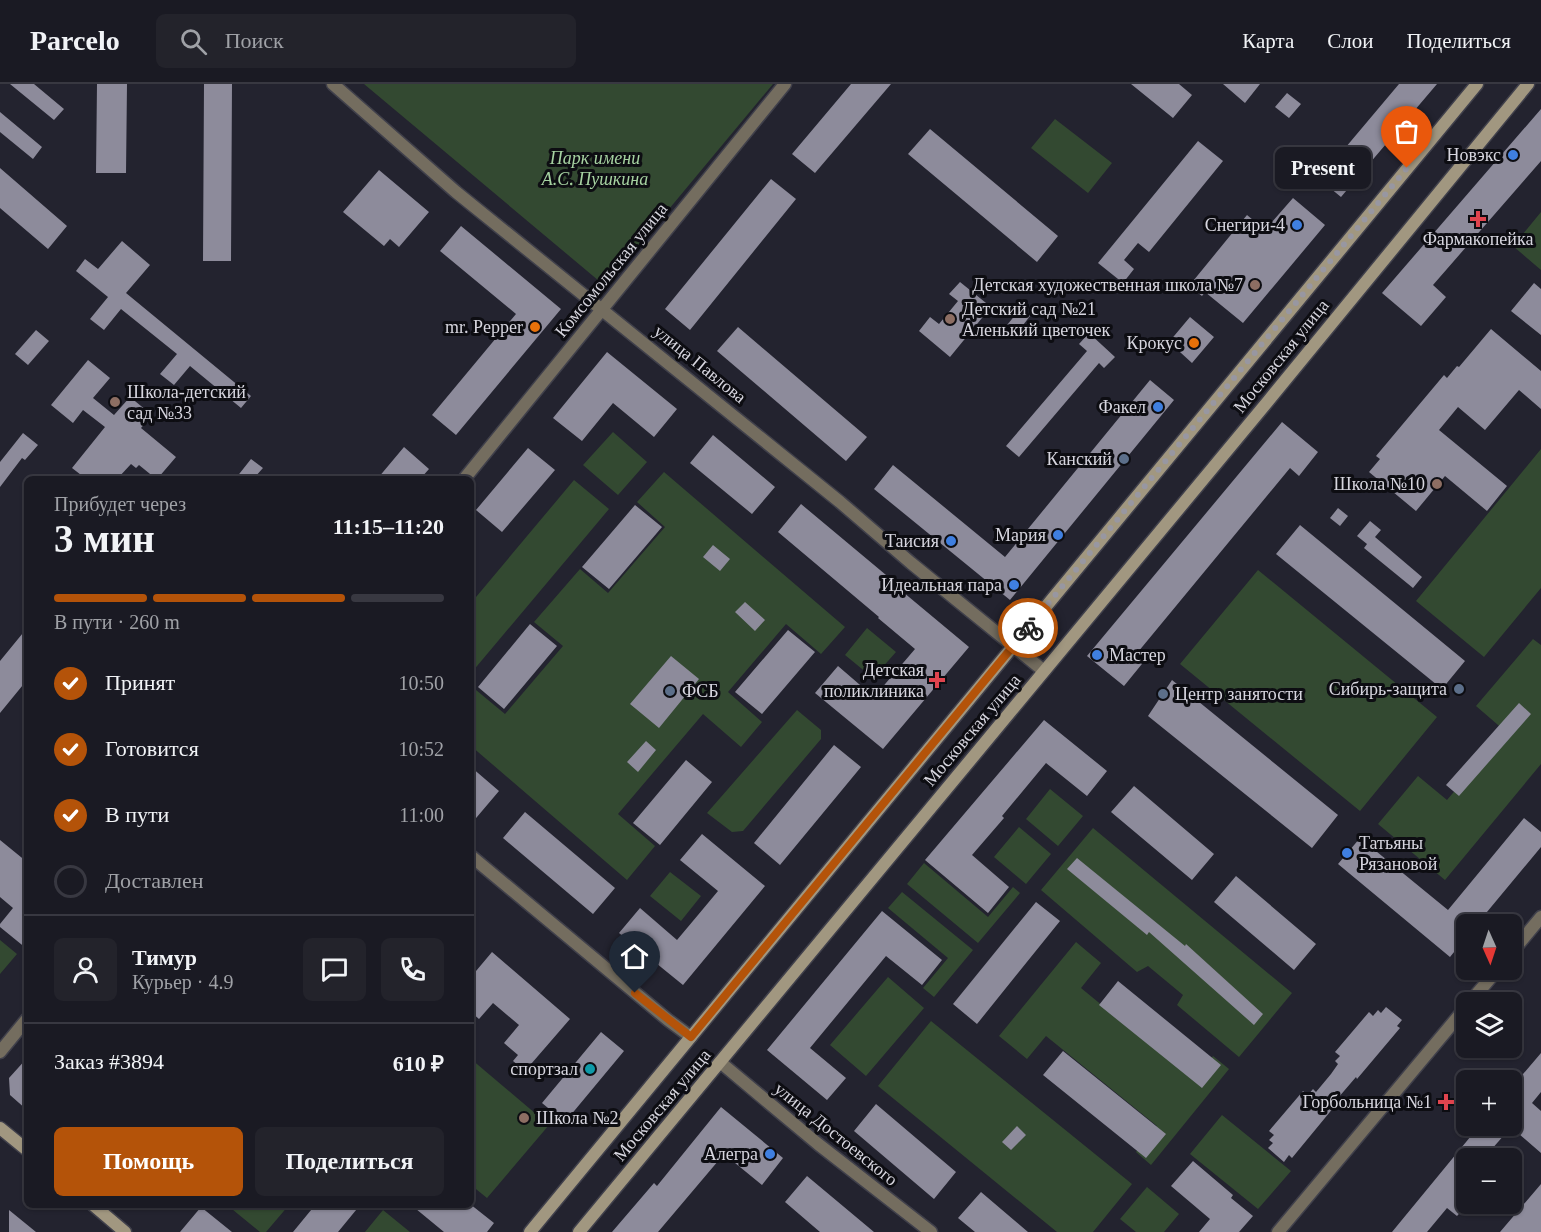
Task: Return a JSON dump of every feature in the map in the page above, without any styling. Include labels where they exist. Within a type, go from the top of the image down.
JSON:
[{"type":"main road","name":"Московская улица","points":[[530,1232],[1477,84]]},
{"type":"main road","name":"Московская улица","points":[[579,1232],[1528,84]]},
{"type":"main road","points":[[0,1128],[24,1148]]},
{"type":"main road","points":[[97,1208],[125,1232]]},
{"type":"street","name":"улица Павлова","points":[[333,84],[456,192],[840,502],[1044,671]]},
{"type":"street","name":"Комсомольская улица","points":[[467,476],[785,84]]},
{"type":"street","points":[[474,858],[691,1037]]},
{"type":"street","points":[[1522,940],[1541,917]]},
{"type":"street","points":[[1478,992],[1489,980]]},
{"type":"street","points":[[1278,1232],[1456,1019]]},
{"type":"street","points":[[0,1052],[24,1023]]},
{"type":"street","name":"улица Достоевского","points":[[720,1062],[818,1144],[931,1232]]},
{"type":"green space","name":"Парк имени А.С. Пушкина","points":[[364,84],[773,84],[605,286]]},
{"type":"green space","points":[[1055,119],[1112,163],[1088,193],[1031,148]]},
{"type":"green space","points":[[1541,212],[1541,270],[1513,246]]},
{"type":"green space","points":[[613,432],[647,462],[618,495],[583,465]]},
{"type":"green space","points":[[1541,449],[1541,588],[1484,657],[1416,601]]},
{"type":"green space","points":[[664,472],[845,627],[821,654],[786,624],[728,692],[762,722],[741,747],[703,714],[618,814],[655,846],[627,880],[474,749],[474,692],[476,690],[505,714],[563,646],[534,622],[580,569],[608,593],[665,527],[637,502]]},
{"type":"green space","points":[[574,480],[609,509],[474,670],[474,599]]},
{"type":"green space","points":[[1258,570],[1437,717],[1360,811],[1180,664]]},
{"type":"green space","points":[[867,628],[896,652],[873,678],[845,655]]},
{"type":"green space","points":[[1533,639],[1541,645],[1541,764],[1445,880],[1378,824],[1418,776],[1447,800],[1505,731],[1476,706]]},
{"type":"green space","points":[[797,710],[821,730],[821,739],[743,831],[732,832],[707,813]]},
{"type":"green space","points":[[1050,789],[1083,816],[1058,846],[1026,819]]},
{"type":"green space","points":[[1019,827],[1051,854],[1026,884],[994,857]]},
{"type":"green space","points":[[1093,828],[1292,993],[1239,1057],[1177,1005],[1183,995],[1148,966],[1137,972],[1041,890]]},
{"type":"green space","points":[[924,863],[988,917],[1013,887],[1020,893],[978,943],[907,884]]},
{"type":"green space","points":[[670,872],[701,896],[681,921],[650,896]]},
{"type":"green space","points":[[902,892],[973,950],[934,997],[923,988],[948,958],[888,908]]},
{"type":"green space","points":[[0,940],[17,954],[0,974]]},
{"type":"green space","points":[[1076,942],[1101,963],[1081,988],[1193,1080],[1213,1056],[1229,1069],[1151,1165],[1136,1152],[1157,1126],[1046,1036],[1027,1059],[999,1036]]},
{"type":"green space","points":[[888,977],[924,1008],[866,1076],[830,1045]]},
{"type":"green space","points":[[931,1021],[1132,1184],[1093,1232],[1057,1232],[878,1086]]},
{"type":"green space","points":[[474,1062],[549,1125],[487,1198],[474,1187]]},
{"type":"green space","points":[[1222,1115],[1291,1171],[1258,1209],[1190,1154]]},
{"type":"green space","points":[[1147,1187],[1179,1214],[1164,1232],[1136,1232],[1120,1219]]},
{"type":"green space","points":[[231,1208],[286,1208],[266,1232],[260,1232]]},
{"type":"green space","points":[[383,1210],[410,1232],[365,1232]]},
{"type":"building","points":[[10,84],[34,84],[64,109],[54,120]]},
{"type":"building","points":[[97,84],[127,84],[126,173],[96,173]]},
{"type":"building","points":[[204,84],[232,84],[231,261],[203,261]]},
{"type":"building","points":[[851,84],[891,84],[815,173],[792,154]]},
{"type":"building","points":[[1131,84],[1179,84],[1192,95],[1173,118]]},
{"type":"building","points":[[1223,84],[1260,84],[1245,103]]},
{"type":"building","points":[[1399,84],[1437,84],[1341,197],[1319,179]]},
{"type":"building","points":[[1287,93],[1301,104],[1289,118],[1275,107]]},
{"type":"building","points":[[1541,109],[1541,161],[1433,285],[1446,297],[1421,326],[1382,293]]},
{"type":"building","points":[[0,112],[42,147],[33,159],[0,132]]},
{"type":"building","points":[[930,129],[1058,236],[1037,262],[908,154]]},
{"type":"building","points":[[1198,141],[1223,161],[1149,252],[1138,243],[1124,260],[1134,269],[1123,283],[1098,263]]},
{"type":"building","points":[[0,168],[67,226],[48,249],[0,208]]},
{"type":"building","points":[[379,170],[429,212],[399,247],[390,239],[384,246],[343,212]]},
{"type":"building","points":[[771,179],[796,199],[690,330],[665,309]]},
{"type":"building","points":[[1293,198],[1325,225],[1243,323],[1205,292],[1202,296],[1189,286],[1247,215],[1265,230]]},
{"type":"building","points":[[461,226],[561,309],[456,435],[432,415],[516,314],[440,251]]},
{"type":"building","points":[[122,241],[150,265],[126,293],[251,396],[241,408],[190,366],[174,385],[160,374],[177,354],[121,309],[104,330],[90,319],[108,297],[76,271],[85,259],[98,269]]},
{"type":"building","points":[[960,282],[991,307],[950,357],[919,331],[930,317],[939,324],[958,301],[949,294]]},
{"type":"building","points":[[1534,283],[1541,289],[1541,335],[1511,311]]},
{"type":"building","points":[[1021,308],[1030,316],[1017,333],[1007,325]]},
{"type":"building","points":[[1190,317],[1214,337],[1192,363],[1169,342]]},
{"type":"building","points":[[738,327],[867,437],[846,461],[717,351]]},
{"type":"building","points":[[1491,329],[1541,371],[1541,409],[1519,390],[1485,430],[1458,407],[1439,430],[1507,486],[1487,511],[1445,476],[1416,511],[1369,472],[1380,459],[1376,456],[1444,375],[1447,378],[1457,366],[1459,367]]},
{"type":"building","points":[[36,330],[49,341],[28,365],[15,354]]},
{"type":"building","points":[[1089,333],[1115,357],[1104,368],[1099,363],[1019,457],[1006,446],[1087,351],[1079,344]]},
{"type":"building","points":[[607,352],[677,409],[654,437],[613,403],[582,441],[553,418]]},
{"type":"building","points":[[88,360],[110,378],[93,398],[114,415],[130,397],[152,415],[141,428],[176,457],[160,476],[153,476],[139,465],[136,468],[131,464],[120,476],[82,476],[72,468],[105,427],[83,410],[73,423],[51,405]]},
{"type":"building","points":[[1150,380],[1174,400],[1010,600],[874,489],[893,465],[1005,557]]},
{"type":"building","points":[[1282,422],[1318,452],[1299,476],[1290,468],[1138,652],[1146,659],[1124,686],[1087,656]]},
{"type":"building","points":[[23,433],[38,445],[25,460],[22,458],[0,487],[0,462]]},
{"type":"building","points":[[713,435],[775,487],[752,514],[690,463]]},
{"type":"building","points":[[404,447],[429,469],[423,476],[380,476]]},
{"type":"building","points":[[528,448],[555,470],[502,532],[476,510]]},
{"type":"building","points":[[251,459],[263,468],[256,476],[238,476]]},
{"type":"building","points":[[801,504],[969,647],[883,749],[815,693],[838,666],[874,697],[915,649],[778,532]]},
{"type":"building","points":[[635,505],[662,527],[609,589],[582,567]]},
{"type":"building","points":[[1338,508],[1348,516],[1340,526],[1330,518]]},
{"type":"building","points":[[1370,521],[1381,530],[1375,537],[1422,577],[1413,588],[1364,548],[1367,544],[1357,536]]},
{"type":"building","points":[[1300,525],[1465,661],[1442,689],[1276,554]]},
{"type":"building","points":[[713,545],[730,559],[720,571],[703,557]]},
{"type":"building","points":[[745,602],[765,620],[755,631],[735,612]]},
{"type":"building","points":[[530,624],[557,646],[504,709],[478,687]]},
{"type":"building","points":[[788,630],[815,652],[762,714],[735,692]]},
{"type":"building","points":[[24,632],[24,684],[0,713],[0,661]]},
{"type":"building","name":"ФСБ","points":[[671,656],[699,679],[659,728],[630,704]]},
{"type":"building","points":[[1172,680],[1338,815],[1312,848],[1148,716]]},
{"type":"building","points":[[1519,703],[1531,714],[1459,796],[1446,785]]},
{"type":"building","points":[[1044,720],[1107,771],[1087,796],[1046,763],[972,855],[1009,887],[988,913],[925,860]]},
{"type":"building","points":[[646,741],[656,750],[638,772],[627,762]]},
{"type":"building","points":[[834,745],[861,767],[780,865],[754,843]]},
{"type":"building","points":[[686,760],[712,782],[660,845],[633,823]]},
{"type":"building","points":[[474,770],[499,791],[474,820]]},
{"type":"building","points":[[1134,786],[1214,854],[1192,880],[1111,812]]},
{"type":"building","points":[[525,812],[615,888],[593,914],[503,838]]},
{"type":"building","points":[[1524,818],[1541,832],[1541,847],[1485,914],[1456,914],[1456,950],[1450,957],[1338,864],[1360,838],[1448,910]]},
{"type":"building","points":[[702,834],[765,886],[683,985],[619,933],[640,908],[677,940],[698,915],[718,891],[680,860]]},
{"type":"building","points":[[0,840],[24,860],[24,947],[0,927],[13,908],[0,897]]},
{"type":"building","points":[[1077,858],[1185,946],[1186,944],[1263,1014],[1254,1025],[1149,932],[1147,935],[1067,869]]},
{"type":"building","points":[[1236,876],[1316,944],[1294,970],[1214,902]]},
{"type":"building","points":[[1036,902],[1060,921],[977,1024],[953,1004]]},
{"type":"building","points":[[882,911],[942,960],[922,985],[886,956],[810,1048],[846,1078],[827,1100],[767,1050]]},
{"type":"building","points":[[492,952],[570,1019],[525,1071],[513,1061],[518,1055],[504,1043],[519,1025],[493,1003],[479,1019],[474,1015],[474,973]]},
{"type":"building","points":[[1118,981],[1221,1065],[1202,1088],[1099,1005]]},
{"type":"building","points":[[1386,1007],[1402,1020],[1397,1026],[1400,1028],[1332,1105],[1334,1107],[1292,1158],[1289,1155],[1284,1162],[1268,1148],[1273,1143],[1269,1140],[1274,1135],[1269,1131],[1303,1091],[1308,1095],[1313,1089],[1316,1092],[1338,1064],[1335,1061],[1340,1056],[1335,1052],[1369,1012],[1373,1016],[1378,1010],[1381,1013]]},
{"type":"building","name":"спортзал","points":[[601,1032],[624,1051],[565,1122],[542,1103]]},
{"type":"building","points":[[1063,1051],[1166,1134],[1146,1158],[1043,1075]]},
{"type":"building","points":[[1541,1053],[1541,1092],[1532,1103],[1541,1111],[1541,1153],[1521,1136],[1522,1075]]},
{"type":"building","points":[[24,1061],[24,1107],[10,1095],[9,1078]]},
{"type":"building","points":[[876,1104],[956,1172],[934,1199],[854,1131]]},
{"type":"building","points":[[721,1107],[783,1158],[762,1185],[724,1154],[658,1232],[612,1232],[654,1183],[657,1186]]},
{"type":"building","points":[[1017,1126],[1026,1135],[1011,1150],[1002,1142]]},
{"type":"building","points":[[1471,1136],[1503,1136],[1493,1148],[1461,1148]]},
{"type":"building","points":[[1456,1154],[1456,1214],[1459,1214],[1457,1216],[1447,1208],[1427,1232],[1392,1232]]},
{"type":"building","points":[[1193,1161],[1233,1195],[1231,1198],[1253,1216],[1239,1232],[1199,1232],[1210,1219],[1171,1186]]},
{"type":"building","points":[[807,1176],[874,1232],[820,1232],[785,1202]]},
{"type":"building","points":[[1541,1184],[1541,1232],[1500,1232],[1515,1214],[1522,1214],[1522,1206]]},
{"type":"building","points":[[981,1192],[1028,1232],[975,1232],[958,1218]]},
{"type":"building","points":[[474,1207],[494,1223],[487,1232],[444,1232],[415,1208]]},
{"type":"building","points":[[202,1208],[232,1232],[180,1232]]},
{"type":"building","points":[[313,1208],[358,1208],[338,1232],[293,1232]]},
{"type":"building","points":[[9,1210],[36,1232],[9,1232]]},
{"type":"way so far","points":[[1028,628],[1407,168]]},
{"type":"place","name":"Новэкс","points":[[1513,155]]},
{"type":"place","name":"Present","points":[[1407,168]]},
{"type":"place","name":"Фармакопейка","points":[[1478,219]]},
{"type":"place","name":"Снегири-4","points":[[1297,225]]},
{"type":"place","name":"Детская художественная школа №7","points":[[1255,285]]},
{"type":"place","name":"Детский сад №21 Аленький цветочек","points":[[950,319]]},
{"type":"place","name":"mr. Pepper","points":[[535,327]]},
{"type":"place","name":"Крокус","points":[[1194,343]]},
{"type":"place","name":"Школа-детский сад №33","points":[[115,402]]},
{"type":"place","name":"Факел","points":[[1158,407]]},
{"type":"place","name":"Канский","points":[[1124,459]]},
{"type":"place","name":"Школа №10","points":[[1437,484]]},
{"type":"place","name":"Мария","points":[[1058,535]]},
{"type":"place","name":"Таисия","points":[[951,541]]},
{"type":"place","name":"Идеальная пара","points":[[1014,585]]},
{"type":"place","name":"Мастер","points":[[1097,655]]},
{"type":"place","name":"Детская поликлиника","points":[[937,680]]},
{"type":"place","name":"Сибирь-защита","points":[[1459,689]]},
{"type":"place","name":"ФСБ","points":[[670,691]]},
{"type":"place","name":"Центр занятости","points":[[1163,694]]},
{"type":"place","name":"Татьяны Рязановой","points":[[1347,853]]},
{"type":"place","name":"спортзал","points":[[590,1069]]},
{"type":"place","name":"Горбольница №1","points":[[1446,1102]]},
{"type":"place","name":"Школа №2","points":[[524,1118]]},
{"type":"place","name":"Алегра","points":[[770,1154]]},
{"type":"route","points":[[635,993],[691,1037],[1028,628]]}]
